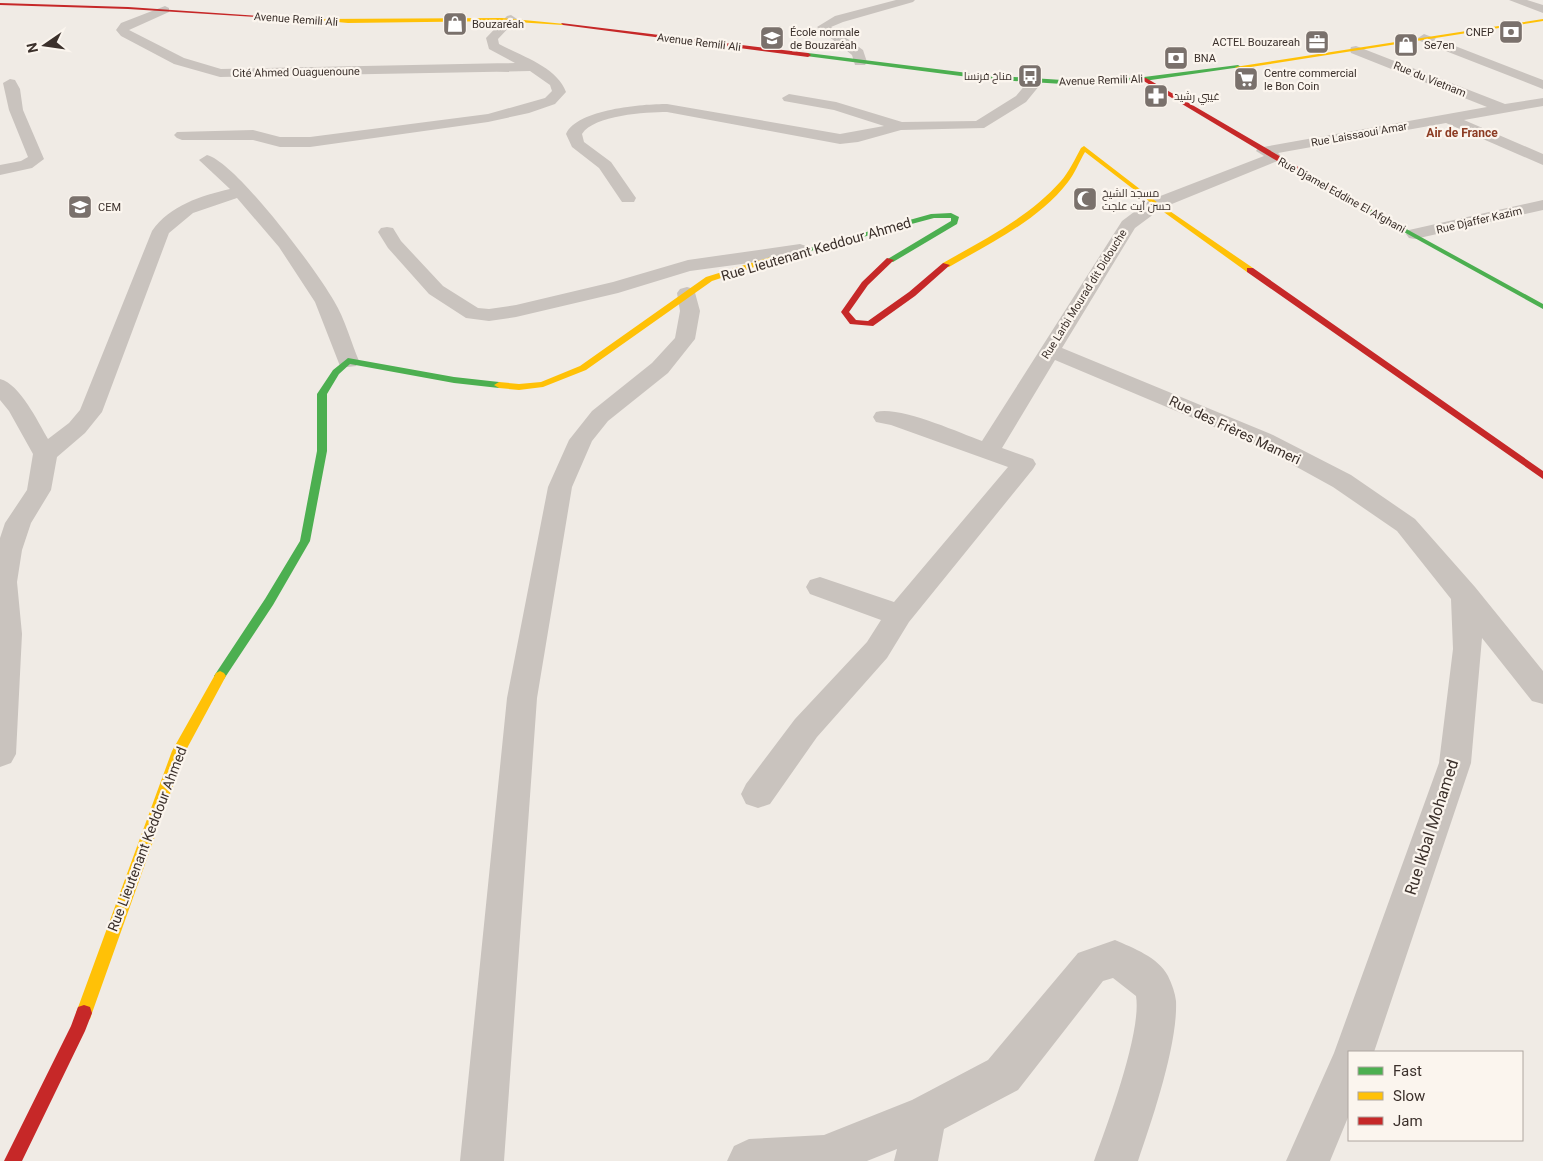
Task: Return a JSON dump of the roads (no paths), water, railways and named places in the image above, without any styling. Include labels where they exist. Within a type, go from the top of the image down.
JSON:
[{"type":"main road","name":"Avenue Remili Ali","points":[[3,4],[128,8],[378,23],[511,19],[984,78],[1078,83],[1144,79],[1356,50],[1543,20]]},
{"type":"main road","name":"Rue Djamel Eddine El Afghani","points":[[1144,79],[1269,154],[1543,307]]},
{"type":"main road","name":"Rue Lieutenant Keddour Ahmed","points":[[12,1161],[77,1031],[179,751],[221,673],[269,602],[304,541],[322,451],[322,394],[336,372],[348,361],[454,380],[519,387],[543,384],[583,368],[670,308],[687,293],[710,279],[800,250],[934,216],[951,215],[955,217],[954,222],[910,246],[876,269],[852,297],[845,312],[853,322],[870,324],[912,294],[948,263],[1005,232],[1036,210],[1065,181],[1084,148],[1156,204]]},
{"type":"main road","points":[[1156,204],[1543,476]]},
{"type":"street","points":[[128,8],[143,0]]},
{"type":"street","points":[[860,62],[858,53],[823,27],[839,19],[909,0]]},
{"type":"street","points":[[1515,0],[1543,9]]},
{"type":"street","name":"Cité Ahmed Ouaguenoune","points":[[165,10],[125,26],[122,30],[125,34],[179,61],[220,73],[530,67]]},
{"type":"street","points":[[182,135],[253,135],[280,142],[310,142],[488,118],[524,110],[550,101],[558,92],[556,83],[548,75],[493,46],[492,38],[511,19]]},
{"type":"street","points":[[1424,38],[1543,84]]},
{"type":"street","name":"Rue du Vietnam","points":[[1356,50],[1504,109]]},
{"type":"street","points":[[628,198],[605,165],[577,144],[574,134],[576,129],[603,117],[633,109],[652,108],[667,108],[840,139],[858,137],[901,126],[979,125],[1021,99],[1037,80]]},
{"type":"street","points":[[0,170],[26,165],[36,158],[34,144],[16,109],[14,87],[10,83]]},
{"type":"street","points":[[789,98],[836,106],[936,139]]},
{"type":"street","name":"Rue Laissaoui Amar","points":[[1269,154],[1543,102]]},
{"type":"street","points":[[1448,119],[1543,160]]},
{"type":"street","name":"Rue Larbi Mourad dit Didouche","points":[[988,451],[1128,225],[1156,204],[1269,154]]},
{"type":"street","points":[[207,160],[221,170],[240,192],[254,204],[286,244],[325,302],[348,361]]},
{"type":"street","points":[[45,454],[77,428],[91,412],[161,231],[170,219],[184,210],[240,192]]},
{"type":"street","name":"Rue Djaffer Kazim","points":[[1415,234],[1543,205]]},
{"type":"street","points":[[387,232],[394,244],[436,290],[473,314],[489,315],[516,311],[618,287],[688,266],[800,250]]},
{"type":"street","points":[[482,1161],[522,698],[560,488],[581,440],[600,416],[660,368],[685,338],[690,310],[687,293]]},
{"type":"street","name":"Rue des Frères Mameri","points":[[1049,350],[1265,440],[1342,481],[1406,525],[1465,594],[1543,692]]},
{"type":"street","points":[[0,386],[18,409],[45,454],[39,490],[18,523],[9,550],[3,582],[8,634],[0,754]]},
{"type":"street","points":[[758,794],[806,728],[877,650],[899,615],[1024,464],[894,418],[884,417]]},
{"type":"street","points":[[820,587],[899,615]]},
{"type":"street","name":"Rue Ikbal Mohamed","points":[[1354,1051],[1455,763],[1468,649],[1465,594]]},
{"type":"street","points":[[749,1161],[824,1157],[925,1116],[1003,1075],[1091,966],[1115,959],[1138,971],[1155,990],[1156,1012],[1132,1116],[1116,1161]]},
{"type":"street","points":[[1308,1161],[1348,1068]]},
{"type":"street","points":[[916,1161],[925,1116]]},
{"type":"place","name":"Bouzaréah","points":[[455,24]]},
{"type":"place","name":"CNEP","points":[[1511,32]]},
{"type":"place","name":"École normale de Bouzaréah","points":[[772,38]]},
{"type":"place","name":"ACTEL Bouzareah","points":[[1317,42]]},
{"type":"place","name":"Se7en","points":[[1406,45]]},
{"type":"place","name":"BNA","points":[[1176,58]]},
{"type":"place","name":"مناخ فرنسا","points":[[1030,76]]},
{"type":"place","name":"Centre commercial le Bon Coin","points":[[1246,79]]},
{"type":"place","name":"غيبي رشيد","points":[[1156,96]]},
{"type":"place","name":"مسجد الشيخ حسن آيت علجت","points":[[1085,199]]},
{"type":"place","name":"CEM","points":[[80,207]]},
{"type":"district","name":"Air de France","points":[[1462,133]]}]
